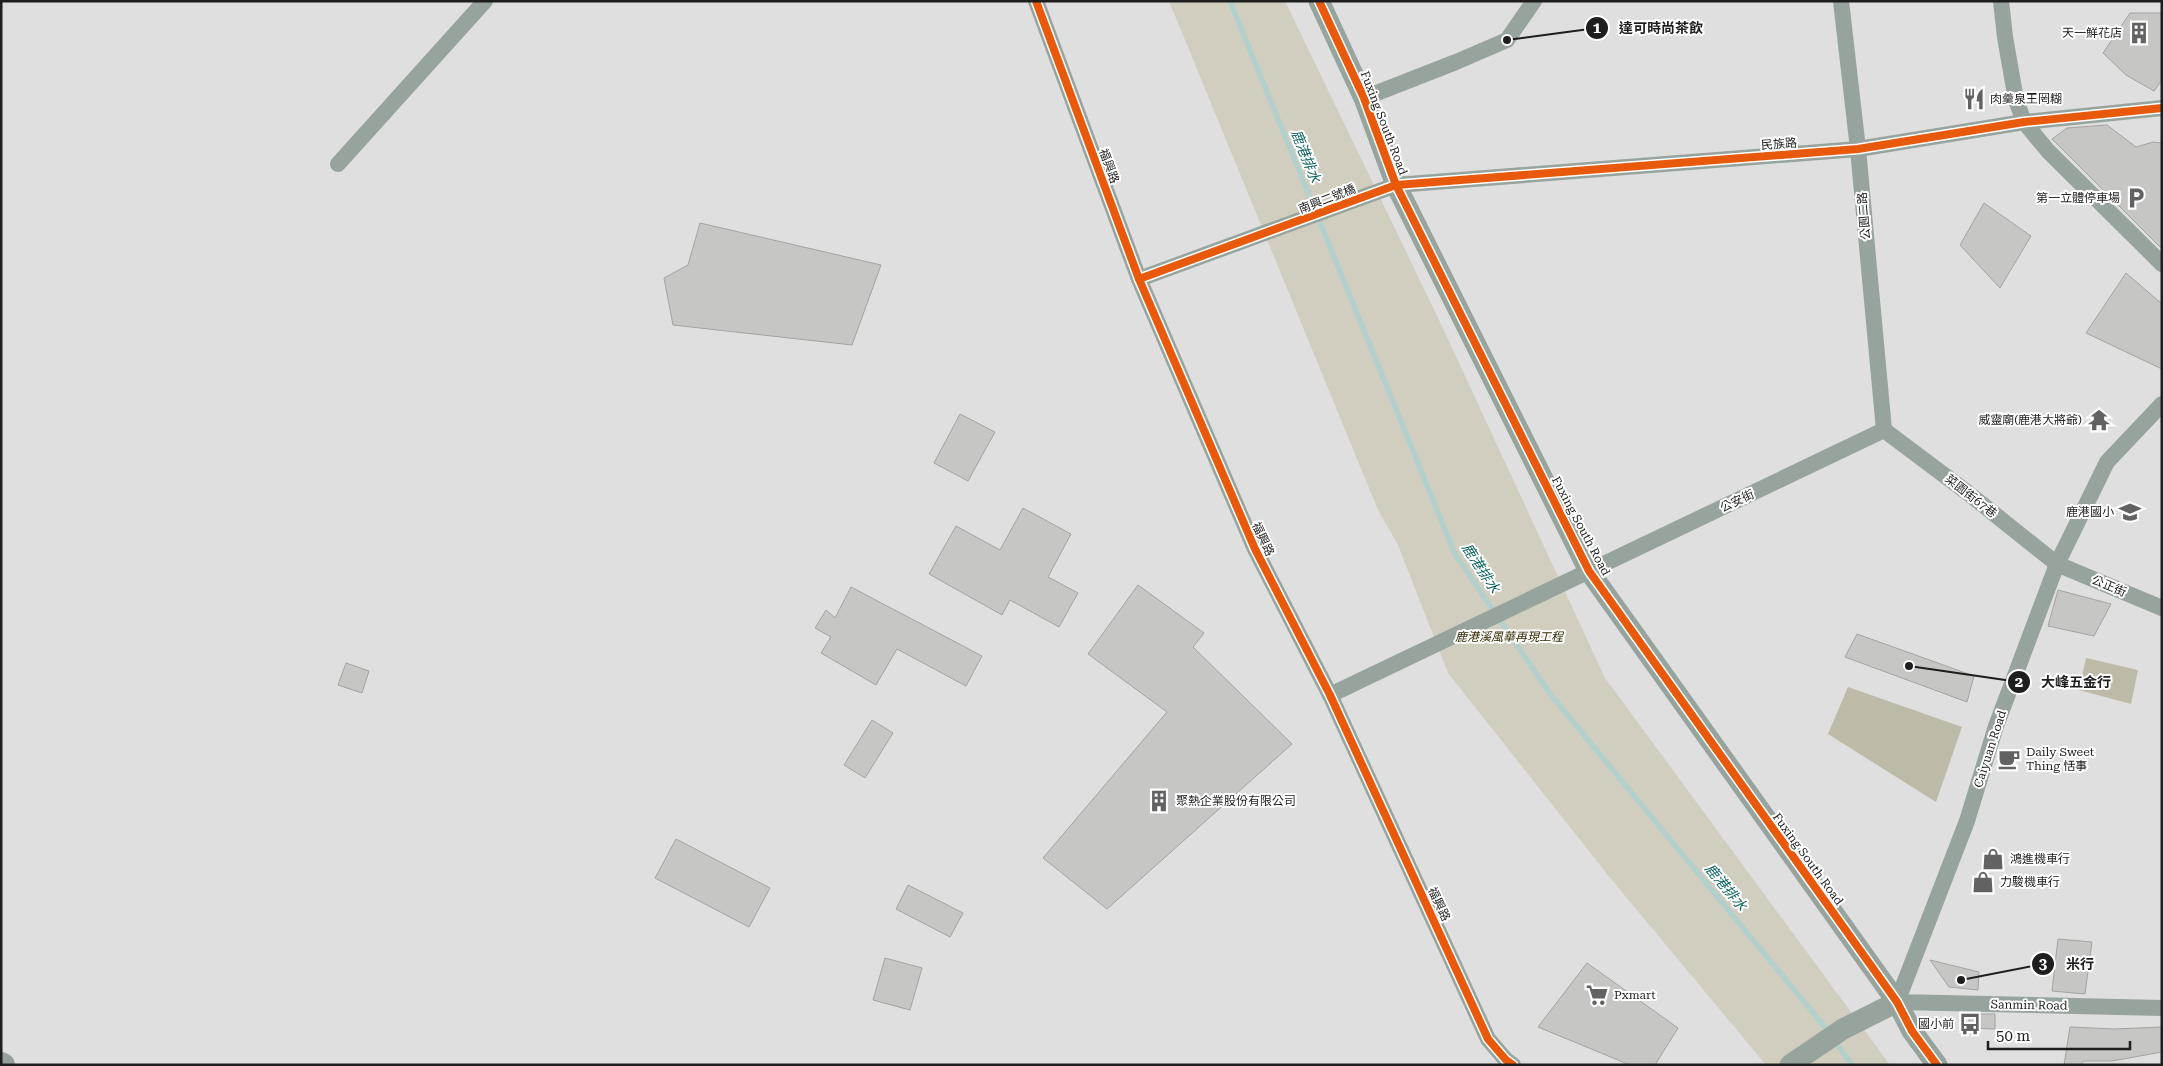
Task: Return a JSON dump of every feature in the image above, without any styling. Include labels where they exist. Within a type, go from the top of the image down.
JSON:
[{"type":"street","points":[[338,164],[485,1]]},
{"type":"street","name":"福興路","points":[[1036,1],[1139,279],[1255,549],[1330,695],[1488,1039],[1508,1063]]},
{"type":"street","name":"Fuxing South Road","points":[[1320,1],[1364,98],[1396,185],[1589,571],[1897,1002],[1912,1031],[1937,1065]]},
{"type":"street","points":[[1364,98],[1507,40],[1534,1]]},
{"type":"street","name":"公園二路","points":[[1841,1],[1858,149],[1884,430]]},
{"type":"street","points":[[2001,1],[2016,100],[2024,122],[2048,151],[2162,264]]},
{"type":"street","name":"民族路","points":[[1396,185],[1858,149],[2024,122],[2162,108]]},
{"type":"street","name":"南興二號橋","points":[[1139,279],[1396,185]]},
{"type":"street","name":"Caiyuan Road","points":[[1897,1002],[1967,821],[1996,726],[2057,564],[2107,462],[2162,404]]},
{"type":"street","name":"菜園街67巷","points":[[1884,430],[1968,493],[2057,564]]},
{"type":"street","name":"公安街","points":[[1330,695],[1884,430]]},
{"type":"street","name":"公正街","points":[[2057,564],[2162,608]]},
{"type":"street","points":[[1792,1063],[1844,1029],[1897,1002]]},
{"type":"street","name":"Sanmin Road","points":[[1897,1002],[2162,1008]]},
{"type":"green space","name":"鹿港溪風華再現工程","points":[[1169,1],[1285,1],[1440,322],[1605,678],[1890,1065],[1766,1065],[1611,879],[1448,673],[1398,545],[1378,510]]},
{"type":"shaded area","points":[[2086,658],[2138,670],[2131,704],[2079,690]]},
{"type":"shaded area","points":[[1848,687],[1962,727],[1936,802],[1828,734]]},
{"type":"building","name":"天一鮮花店","points":[[2130,13],[2162,13],[2162,80],[2154,91],[2126,75],[2103,53]]},
{"type":"building","name":"第一立體停車場","points":[[2107,125],[2136,147],[2153,142],[2162,143],[2162,249],[2052,139],[2067,128]]},
{"type":"building","points":[[1984,203],[2031,236],[2000,288],[1960,245]]},
{"type":"building","points":[[700,223],[881,265],[852,345],[673,325],[664,278],[688,265]]},
{"type":"building","points":[[2126,273],[2162,304],[2162,369],[2086,333]]},
{"type":"building","points":[[960,414],[995,432],[968,481],[934,463]]},
{"type":"building","points":[[1023,508],[1071,534],[1048,577],[1078,593],[1059,627],[1010,600],[1002,615],[929,574],[956,526],[1000,550]]},
{"type":"building","name":"聚熱企業股份有限公司","points":[[1138,585],[1204,633],[1193,647],[1292,744],[1107,909],[1043,858],[1167,712],[1088,654]]},
{"type":"building","points":[[851,587],[982,656],[966,686],[897,649],[876,685],[821,653],[831,637],[815,628],[826,610],[835,618]]},
{"type":"building","points":[[2058,590],[2111,604],[2094,636],[2048,626]]},
{"type":"building","points":[[1857,634],[1974,676],[1967,702],[1845,657]]},
{"type":"building","points":[[346,663],[369,671],[362,693],[338,685]]},
{"type":"building","points":[[872,720],[893,733],[865,778],[844,765]]},
{"type":"building","points":[[676,839],[770,888],[749,927],[655,878]]},
{"type":"building","points":[[908,885],[963,913],[950,937],[896,909]]},
{"type":"building","points":[[2058,939],[2092,942],[2085,994],[2052,991]]},
{"type":"building","points":[[885,958],[922,968],[910,1010],[873,1000]]},
{"type":"building","points":[[1930,960],[1979,972],[1978,990],[1949,987]]},
{"type":"building","name":"Pxmart","points":[[1587,963],[1678,1028],[1655,1065],[1630,1065],[1538,1027]]},
{"type":"building","points":[[1969,1014],[1995,1014],[1995,1029],[1969,1028]]},
{"type":"building","points":[[2070,1027],[2114,1029],[2162,1027],[2162,1052],[2112,1061],[2084,1061],[2080,1065],[2064,1065]]},
{"type":"waterway","name":"鹿港排水","points":[[1230,1],[1455,554],[1551,695],[1829,1032]]},
{"type":"waterway","name":"鹿港排水","points":[[1834,1040],[1852,1065]]},
{"type":"cycle path","points":[[1036,1],[1139,279],[1255,549],[1330,695],[1488,1039],[1506,1060],[1513,1065]]},
{"type":"cycle path","points":[[1319,1],[1364,98],[1396,185],[1589,571],[1897,1002],[1912,1031],[1937,1065]]},
{"type":"cycle path","points":[[1139,279],[1396,185],[1858,149],[2024,122],[2162,108]]},
{"type":"place","name":"天一鮮花店","points":[[2139,33]]},
{"type":"place","name":"達可時尚茶飲","points":[[1507,40]]},
{"type":"place","name":"肉羹泉王罔糊","points":[[1974,99]]},
{"type":"place","name":"第一立體停車場","points":[[2136,198]]},
{"type":"place","name":"威靈廟(鹿港大將爺)","points":[[2099,420]]},
{"type":"place","name":"鹿港國小","points":[[2130,512]]},
{"type":"place","name":"大峰五金行","points":[[1909,666]]},
{"type":"place","name":"Daily Sweet Thing 恬事","points":[[2009,759]]},
{"type":"place","name":"聚熱企業股份有限公司","points":[[1159,801]]},
{"type":"place","name":"鴻進機車行","points":[[1993,859]]},
{"type":"place","name":"力駿機車行","points":[[1983,882]]},
{"type":"place","name":"米行","points":[[1961,980]]},
{"type":"place","name":"Pxmart","points":[[1597,995]]},
{"type":"place","name":"國小前","points":[[1970,1024]]}]
